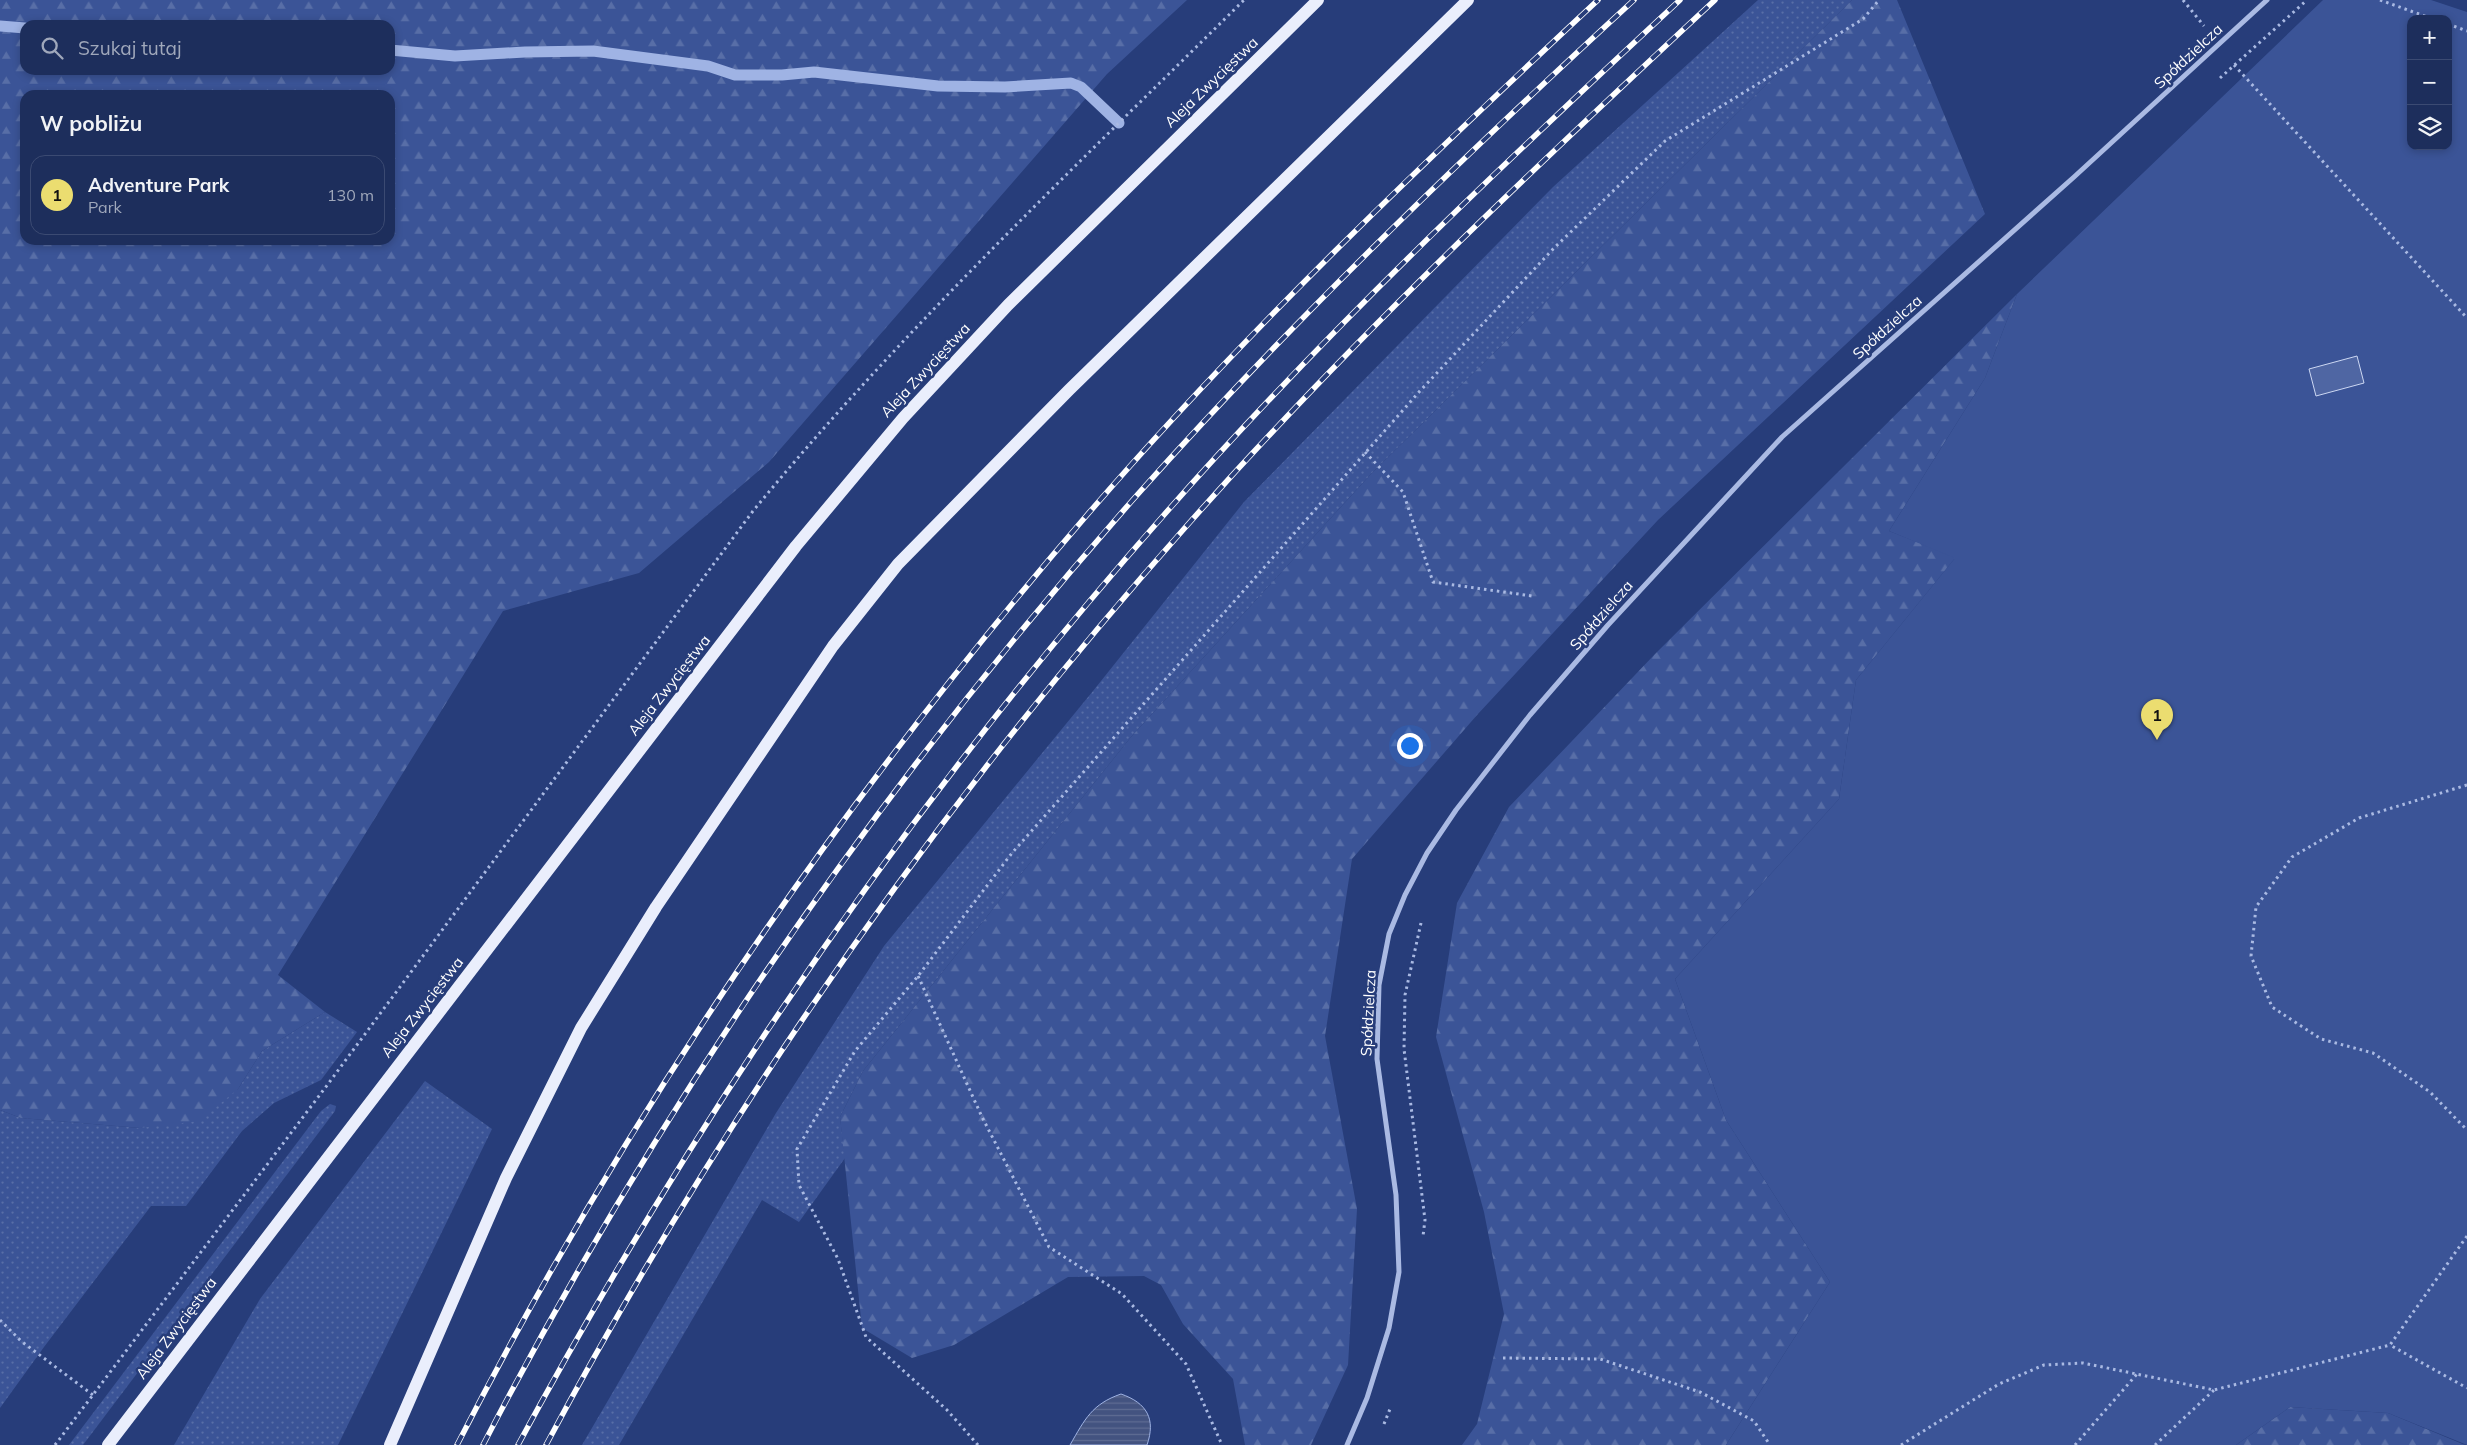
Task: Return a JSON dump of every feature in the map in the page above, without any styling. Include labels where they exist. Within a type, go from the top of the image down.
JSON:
[{"type":"main road","name":"Aleja Zwycięstwa","points":[[108,1445],[796,546],[903,418],[1008,305],[1318,0]]},
{"type":"main road","points":[[390,1445],[506,1178],[581,1028],[656,907],[833,646],[898,564],[1069,390],[1468,0]]},
{"type":"street","name":"Spółdzielcza","points":[[1347,1445],[1367,1398],[1389,1328],[1399,1272],[1396,1194],[1377,1059],[1379,985],[1389,934],[1405,895],[1427,853],[1479,781],[1588,647],[1663,562],[1782,437],[2052,196],[2266,0]]},
{"type":"path","points":[[56,1445],[325,1088],[753,512],[816,435],[902,341],[1244,0]]},
{"type":"path","points":[[978,1445],[947,1410],[866,1337],[838,1258],[799,1185],[797,1149],[855,1051],[918,976],[1012,853],[1366,452],[1554,248],[1665,141],[1863,19],[1879,0]]},
{"type":"path","points":[[2183,0],[2234,66],[2467,318]]},
{"type":"path","points":[[2215,83],[2308,0]]},
{"type":"path","points":[[2380,0],[2421,15]]},
{"type":"path","points":[[2452,25],[2467,31]]},
{"type":"path","points":[[1366,452],[1403,492],[1433,582],[1532,596]]},
{"type":"path","points":[[2467,785],[2359,818],[2292,857],[2256,907],[2251,956],[2272,1007],[2320,1039],[2373,1053],[2430,1092],[2467,1130]]},
{"type":"path","points":[[1422,919],[1405,995],[1404,1049],[1424,1211],[1423,1239]]},
{"type":"path","points":[[918,976],[982,1117],[1049,1247],[1122,1294],[1186,1364],[1222,1445]]},
{"type":"path","points":[[1901,1445],[1999,1384],[2044,1365],[2083,1363],[2214,1390],[2390,1345],[2467,1236]]},
{"type":"path","points":[[0,1320],[21,1341],[93,1395]]},
{"type":"path","points":[[2390,1345],[2467,1388]]},
{"type":"path","points":[[1503,1358],[1600,1359],[1700,1392],[1754,1421],[1770,1445]]},
{"type":"path","points":[[2074,1445],[2137,1374]]},
{"type":"path","points":[[2155,1445],[2214,1390]]},
{"type":"path","points":[[1382,1429],[1392,1404]]},
{"type":"green space","points":[[0,0],[1187,0],[1107,74],[769,462],[639,573],[503,611],[278,975],[325,1012],[262,1051],[238,1089],[199,1121],[140,1128],[21,1118],[0,1110]]},
{"type":"green space","points":[[1758,0],[1852,0],[1371,474],[1131,737],[863,1071],[840,1117],[845,1158],[799,1222],[762,1200],[619,1445],[582,1445],[776,1113],[884,946],[1093,691],[1244,502],[1553,187]]},
{"type":"green space","points":[[1852,0],[1897,0],[1985,214],[1658,520],[1477,715],[1352,859],[1325,1036],[1357,1209],[1348,1365],[1311,1445],[1245,1445],[1233,1379],[1183,1324],[1161,1285],[1144,1276],[1068,1277],[954,1345],[912,1358],[862,1328],[840,1117],[863,1071],[1131,737],[1371,474]]},
{"type":"green space","points":[[2323,0],[2431,0],[2467,12],[2467,1445],[2388,1413],[2290,1407],[2236,1445],[1726,1445],[1830,1282],[1726,1120],[1675,979],[1839,799],[1856,680],[1955,558],[1889,531],[1985,378],[2017,294]]},
{"type":"green space","points":[[2017,294],[1985,378],[1889,531],[1956,557],[1856,680],[1839,799],[1675,979],[1726,1120],[1830,1282],[1726,1445],[1462,1445],[1477,1424],[1504,1314],[1484,1212],[1436,1037],[1457,903],[1509,807],[1655,654]]},
{"type":"green space","points":[[325,1012],[357,1032],[321,1080],[274,1103],[242,1131],[186,1206],[151,1206],[0,1408],[0,1110],[21,1118],[140,1128],[238,1089],[262,1051]]},
{"type":"green space","points":[[425,1081],[492,1129],[338,1445],[174,1445],[260,1299]]},
{"type":"green space","points":[[330,1104],[336,1106],[335,1111],[83,1445],[69,1445],[321,1111]]},
{"type":"green space","points":[[2290,1407],[2388,1413],[2465,1445],[2236,1445]]},
{"type":"shaded area","points":[[1121,1394],[1137,1402],[1147,1413],[1150,1420],[1150,1436],[1147,1445],[1070,1445],[1085,1420],[1096,1408]]},
{"type":"building","points":[[2357,356],[2364,383],[2316,396],[2309,369]]},
{"type":"waterway","points":[[0,26],[20,28]]},
{"type":"waterway","points":[[395,50],[455,56],[593,51],[708,66],[735,75],[782,75],[814,72],[938,86],[1005,87],[1071,83],[1081,87],[1119,123]]},
{"type":"railway","points":[[457,1445],[523,1321],[593,1199],[667,1079],[744,961],[825,846],[909,733],[1087,515],[1147,447],[1271,315],[1400,187],[1598,0]]},
{"type":"railway","points":[[483,1445],[552,1318],[624,1192],[701,1070],[781,949],[865,831],[953,716],[1044,604],[1138,494],[1197,429],[1318,303],[1442,180],[1634,0]]},
{"type":"railway","points":[[518,1445],[587,1321],[659,1199],[735,1080],[814,962],[896,847],[982,734],[1071,624],[1224,448],[1350,316],[1480,188],[1680,0]]},
{"type":"railway","points":[[546,1445],[614,1323],[685,1202],[760,1084],[838,969],[919,855],[1004,744],[1092,636],[1183,530],[1310,392],[1510,193],[1715,0]]},
{"type":"place","name":"Adventure Park","points":[[2157,740]]}]
